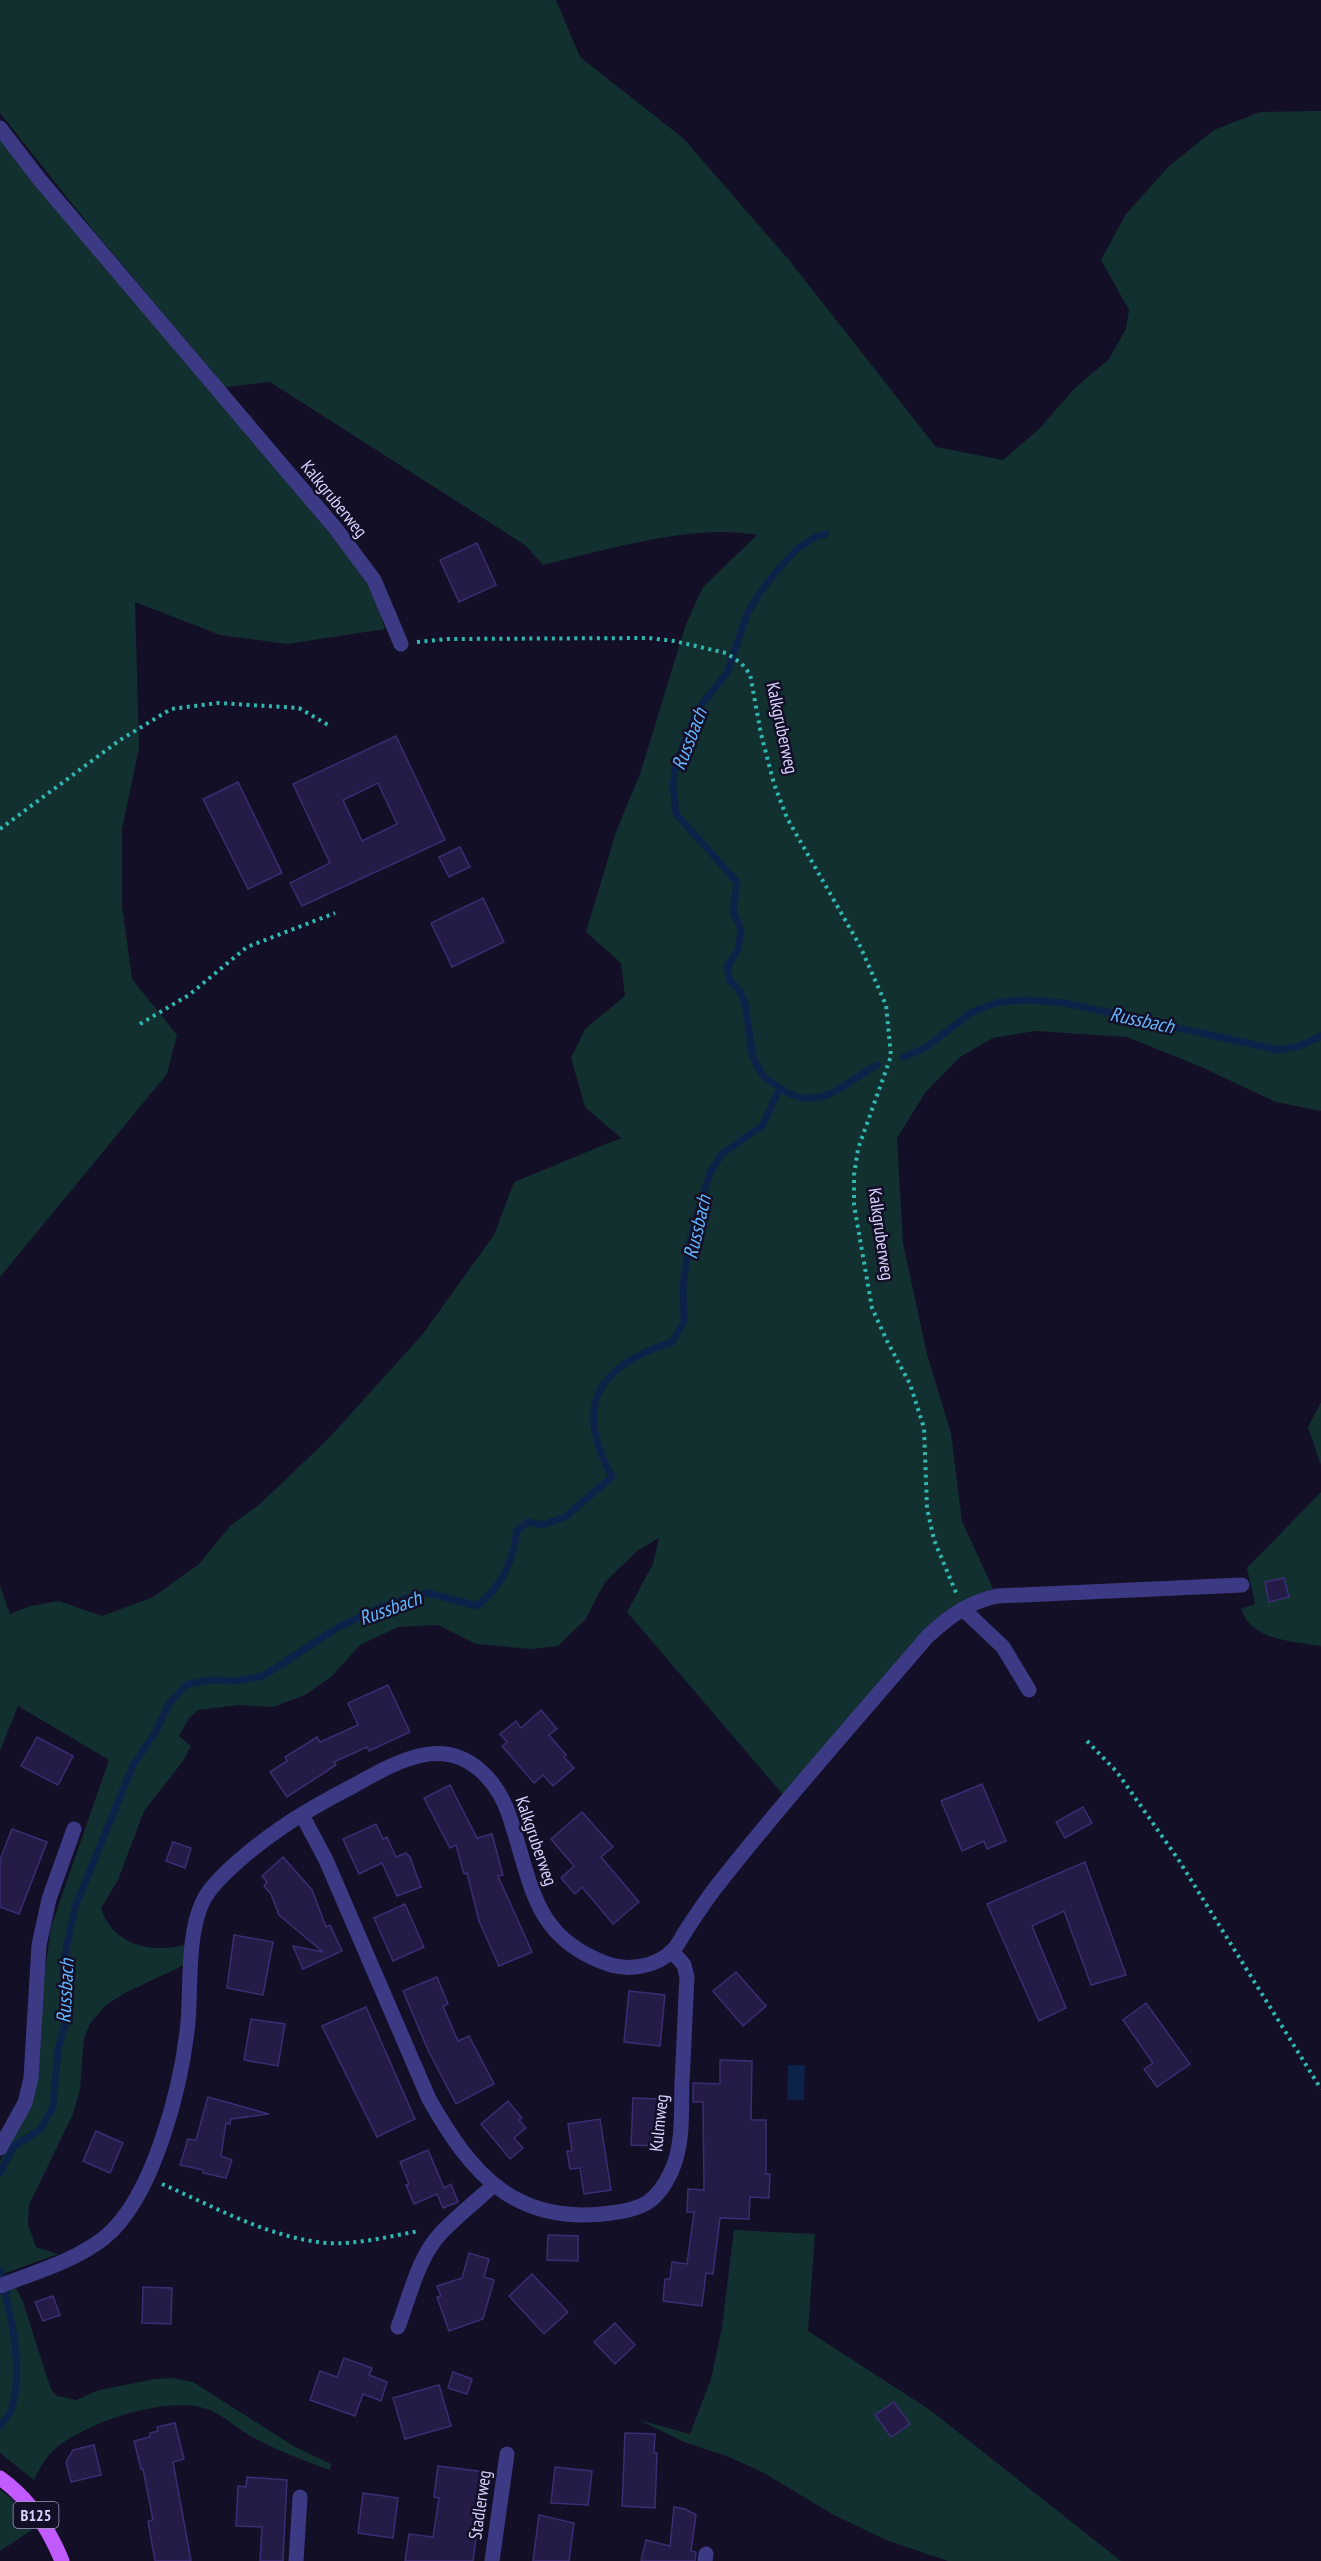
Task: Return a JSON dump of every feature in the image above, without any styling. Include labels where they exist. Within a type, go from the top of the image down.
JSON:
[{"type":"main road","name":"B125","points":[[0,2478],[27,2502],[62,2561]]},
{"type":"street","name":"Kalkgruberweg","points":[[0,128],[40,180],[336,529],[374,580],[401,644]]},
{"type":"street","points":[[672,1952],[718,1883],[927,1637],[946,1619],[978,1600],[997,1596],[1242,1585]]},
{"type":"street","points":[[963,1609],[1003,1647],[1029,1690]]},
{"type":"street","name":"Kalkgruberweg","points":[[5,2284],[66,2261],[108,2235],[126,2212],[146,2177],[174,2106],[188,2024],[192,1952],[202,1902],[212,1888],[255,1847],[302,1815],[372,1776],[425,1754],[456,1756],[471,1762],[483,1772],[499,1793],[511,1819],[534,1897],[559,1937],[576,1950],[615,1966],[633,1968],[655,1961],[672,1952]]},
{"type":"street","name":"Kulmweg","points":[[302,1815],[326,1860],[429,2099],[446,2130],[468,2159],[494,2186],[546,2213],[573,2216],[637,2210],[651,2202],[662,2189],[672,2171],[680,2139],[687,1977],[684,1965],[672,1952]]},
{"type":"street","points":[[0,2148],[25,2103],[31,2078],[39,1945],[49,1899],[74,1829]]},
{"type":"street","points":[[398,2327],[423,2259],[441,2233],[494,2186]]},
{"type":"street","name":"Stadlerweg","points":[[492,2561],[507,2454]]},
{"type":"street","points":[[296,2561],[300,2497]]},
{"type":"path","name":"Kalkgruberweg","points":[[401,644],[448,639],[649,638],[674,641],[726,653],[741,663],[750,674],[771,774],[787,818],[860,946],[886,1005],[891,1056],[860,1141],[854,1175],[854,1205],[858,1239],[872,1308],[910,1384],[924,1428],[927,1508],[934,1540],[963,1609]]},
{"type":"path","points":[[0,829],[120,740],[171,709],[218,703],[298,708],[330,726]]},
{"type":"path","points":[[140,1024],[189,995],[247,947],[335,913]]},
{"type":"path","points":[[1088,1741],[1117,1772],[1178,1859],[1321,2090]]},
{"type":"path","points":[[146,2177],[278,2233],[328,2243],[383,2238],[424,2230],[441,2233]]},
{"type":"green space","points":[[0,0],[556,0],[580,57],[683,138],[789,260],[936,447],[1003,460],[1038,430],[1075,388],[1109,359],[1126,329],[1129,310],[1101,260],[1126,214],[1169,166],[1214,130],[1260,112],[1321,111],[1321,1111],[1276,1102],[1199,1066],[1127,1037],[1035,1031],[993,1038],[960,1057],[925,1093],[897,1138],[903,1243],[927,1354],[951,1433],[962,1521],[993,1589],[958,1606],[927,1629],[784,1796],[627,1612],[653,1564],[659,1538],[637,1551],[605,1582],[585,1620],[558,1646],[531,1649],[476,1644],[438,1625],[398,1627],[360,1645],[332,1676],[305,1695],[273,1707],[239,1705],[198,1710],[189,1718],[179,1736],[191,1746],[183,1761],[144,1811],[118,1880],[101,1908],[114,1931],[135,1944],[159,1948],[185,1945],[184,1965],[125,1993],[106,2005],[91,2022],[84,2038],[80,2089],[73,2114],[29,2205],[28,2224],[36,2247],[58,2254],[0,2275],[0,2161],[26,2111],[51,1927],[109,1760],[18,1706],[0,1751],[0,1586],[10,1614],[30,1606],[59,1601],[102,1616],[153,1597],[199,1564],[231,1525],[260,1504],[328,1439],[422,1335],[494,1235],[514,1182],[621,1138],[585,1107],[571,1058],[585,1029],[625,996],[621,963],[586,932],[617,829],[640,774],[686,624],[703,587],[757,535],[732,532],[678,535],[543,565],[525,545],[270,382],[225,387],[93,230],[0,113]]},
{"type":"green space","points":[[0,134],[355,564],[376,599],[385,629],[287,644],[220,635],[135,602],[139,748],[122,829],[122,905],[132,979],[177,1035],[167,1074],[0,1277]]},
{"type":"green space","points":[[1321,1402],[1321,1465],[1308,1427]]},
{"type":"green space","points":[[1321,1492],[1321,1646],[1286,1641],[1263,1633],[1246,1620],[1241,1609],[1255,1604],[1247,1568]]},
{"type":"green space","points":[[734,2230],[815,2234],[808,2331],[930,2410],[1121,2561],[948,2561],[886,2540],[832,2514],[764,2473],[729,2457],[684,2442],[639,2420],[690,2434],[711,2379],[722,2327]]},
{"type":"green space","points":[[16,2288],[23,2302],[51,2389],[57,2396],[76,2400],[99,2390],[155,2379],[172,2378],[193,2382],[295,2447],[331,2464],[330,2470],[263,2443],[212,2411],[195,2406],[176,2405],[132,2412],[110,2419],[72,2437],[50,2454],[34,2480],[0,2453],[0,2295]]},
{"type":"green space","points":[[0,2490],[12,2499],[32,2530],[0,2551]]},
{"type":"water","points":[[788,2065],[805,2065],[804,2100],[787,2100]]},
{"type":"building","points":[[477,543],[496,585],[459,602],[440,560]]},
{"type":"building","points":[[396,736],[445,840],[302,906],[290,883],[330,863],[293,784]],"holes":[[[378,783],[397,824],[362,841],[343,800]]]},
{"type":"building","points":[[238,782],[282,873],[248,889],[203,799]]},
{"type":"building","points":[[460,847],[470,867],[449,877],[439,857]]},
{"type":"building","points":[[483,898],[504,942],[452,967],[431,923]]},
{"type":"building","points":[[1284,1578],[1289,1597],[1269,1602],[1265,1582]]},
{"type":"building","points":[[388,1685],[410,1732],[369,1751],[367,1747],[334,1762],[336,1765],[287,1797],[270,1772],[287,1761],[285,1757],[317,1737],[320,1742],[358,1725],[348,1703]]},
{"type":"building","points":[[541,1710],[557,1729],[549,1735],[574,1768],[553,1786],[543,1775],[534,1783],[502,1746],[507,1742],[500,1734],[516,1721],[521,1728]]},
{"type":"building","points":[[37,1737],[73,1756],[58,1785],[21,1766]]},
{"type":"building","points":[[982,1784],[1006,1841],[987,1849],[984,1841],[962,1851],[941,1801]]},
{"type":"building","points":[[450,1785],[477,1838],[492,1834],[503,1875],[498,1876],[532,1952],[499,1966],[479,1921],[467,1873],[464,1874],[456,1845],[450,1848],[424,1798]]},
{"type":"building","points":[[1083,1807],[1092,1823],[1065,1838],[1056,1822]]},
{"type":"building","points":[[582,1812],[613,1847],[601,1857],[639,1902],[613,1924],[582,1887],[575,1894],[561,1878],[574,1866],[551,1839]]},
{"type":"building","points":[[376,1824],[383,1839],[387,1837],[396,1857],[406,1853],[410,1857],[421,1887],[397,1896],[382,1863],[359,1874],[343,1839]]},
{"type":"building","points":[[12,1829],[47,1842],[19,1914],[0,1907],[0,1860]]},
{"type":"building","points":[[173,1842],[191,1848],[185,1868],[166,1861]]},
{"type":"building","points":[[283,1857],[312,1890],[326,1927],[330,1925],[342,1951],[303,1969],[293,1946],[323,1952],[279,1915],[271,1894],[264,1886],[267,1882],[262,1876]]},
{"type":"building","points":[[1085,1862],[1126,1975],[1091,1985],[1064,1911],[1032,1926],[1066,2008],[1039,2021],[987,1904]]},
{"type":"building","points":[[405,1904],[424,1947],[393,1961],[374,1918]]},
{"type":"building","points":[[234,1935],[273,1942],[263,1995],[227,1988]]},
{"type":"building","points":[[736,1972],[766,2006],[743,2026],[713,1991]]},
{"type":"building","points":[[437,1977],[448,2004],[443,2006],[458,2041],[469,2036],[494,2084],[456,2104],[428,2050],[403,1991]]},
{"type":"building","points":[[629,1991],[665,1995],[660,2046],[624,2042]]},
{"type":"building","points":[[1146,2003],[1190,2064],[1157,2087],[1144,2069],[1153,2063],[1123,2020]]},
{"type":"building","points":[[366,2007],[415,2119],[377,2137],[322,2026]]},
{"type":"building","points":[[251,2019],[285,2024],[278,2066],[244,2060]]},
{"type":"building","points":[[720,2060],[752,2061],[751,2120],[766,2120],[766,2174],[770,2174],[769,2198],[750,2197],[749,2219],[720,2218],[713,2274],[706,2273],[702,2306],[663,2301],[665,2279],[670,2279],[672,2262],[687,2264],[694,2212],[687,2212],[688,2189],[704,2190],[703,2102],[693,2102],[693,2083],[720,2084]]},
{"type":"building","points":[[208,2097],[269,2114],[231,2119],[230,2124],[226,2123],[221,2156],[232,2160],[226,2178],[180,2165],[188,2139],[196,2140]]},
{"type":"building","points":[[633,2098],[660,2099],[658,2146],[631,2145]]},
{"type":"building","points":[[508,2101],[522,2118],[519,2120],[526,2128],[514,2138],[523,2148],[510,2159],[481,2124]]},
{"type":"building","points":[[600,2119],[611,2190],[584,2194],[580,2168],[570,2169],[567,2151],[572,2151],[568,2124]]},
{"type":"building","points":[[96,2131],[123,2143],[110,2173],[83,2161]]},
{"type":"building","points":[[428,2150],[444,2188],[451,2184],[458,2202],[443,2208],[437,2194],[414,2204],[400,2162]]},
{"type":"building","points":[[548,2235],[578,2236],[578,2261],[547,2260]]},
{"type":"building","points":[[469,2253],[489,2259],[484,2277],[494,2280],[483,2319],[449,2331],[437,2297],[441,2296],[437,2286],[462,2278]]},
{"type":"building","points":[[532,2274],[568,2312],[544,2334],[509,2296]]},
{"type":"building","points":[[143,2287],[172,2288],[171,2324],[142,2323]]},
{"type":"building","points":[[53,2296],[60,2315],[43,2321],[35,2302]]},
{"type":"building","points":[[615,2323],[635,2345],[615,2364],[594,2342]]},
{"type":"building","points":[[344,2358],[372,2368],[369,2375],[387,2382],[381,2401],[363,2394],[355,2416],[310,2400],[320,2371],[337,2377]]},
{"type":"building","points":[[453,2372],[472,2379],[467,2394],[448,2388]]},
{"type":"building","points":[[439,2385],[451,2426],[405,2439],[393,2398]]},
{"type":"building","points":[[894,2402],[910,2424],[891,2437],[875,2415]]},
{"type":"building","points":[[175,2423],[184,2459],[173,2462],[191,2561],[155,2561],[148,2521],[153,2520],[143,2469],[141,2469],[134,2441],[150,2437],[150,2433],[158,2431],[157,2427]]},
{"type":"building","points":[[625,2433],[655,2434],[654,2453],[657,2453],[655,2508],[622,2506]]},
{"type":"building","points":[[94,2445],[101,2475],[71,2482],[66,2462],[73,2450]]},
{"type":"building","points":[[438,2466],[485,2472],[473,2561],[405,2561],[409,2534],[433,2537],[439,2498],[434,2497]]},
{"type":"building","points":[[555,2467],[592,2471],[588,2505],[551,2503]]},
{"type":"building","points":[[247,2477],[287,2480],[283,2561],[260,2561],[262,2527],[236,2526],[238,2486],[246,2487]]},
{"type":"building","points":[[363,2493],[398,2498],[393,2538],[358,2533]]},
{"type":"building","points":[[674,2507],[685,2509],[696,2515],[691,2551],[696,2552],[695,2561],[641,2561],[646,2540],[670,2546]]},
{"type":"building","points":[[539,2515],[574,2523],[569,2561],[533,2561]]},
{"type":"waterway","name":"Russbach","points":[[780,1088],[763,1076],[753,1058],[745,1004],[740,991],[730,981],[727,967],[738,950],[741,931],[733,911],[737,882],[676,814],[673,784],[677,760],[698,709],[727,673],[747,614],[759,594],[797,549],[815,537],[826,534]]},
{"type":"waterway","name":"Russbach","points":[[903,1057],[925,1048],[972,1012],[999,1002],[1029,1000],[1065,1003],[1278,1050],[1300,1046],[1321,1036]]},
{"type":"waterway","name":"Russbach","points":[[0,2173],[14,2146],[40,2130],[53,2107],[58,2049],[66,2021],[68,1997],[63,1971],[76,1905],[133,1765],[155,1733],[169,1704],[186,1685],[208,1680],[237,1681],[263,1676],[337,1628],[406,1598],[428,1593],[477,1606],[486,1598],[505,1573],[513,1553],[517,1531],[528,1522],[542,1525],[565,1517],[612,1477],[600,1452],[594,1429],[594,1409],[599,1392],[610,1376],[626,1363],[672,1342],[684,1322],[683,1286],[689,1244],[710,1172],[722,1154],[762,1126],[780,1088],[794,1096],[819,1097],[842,1087],[877,1065]]},
{"type":"waterway","name":"Russbach","points":[[0,2270],[14,2340],[17,2376],[11,2411],[0,2426]]}]
